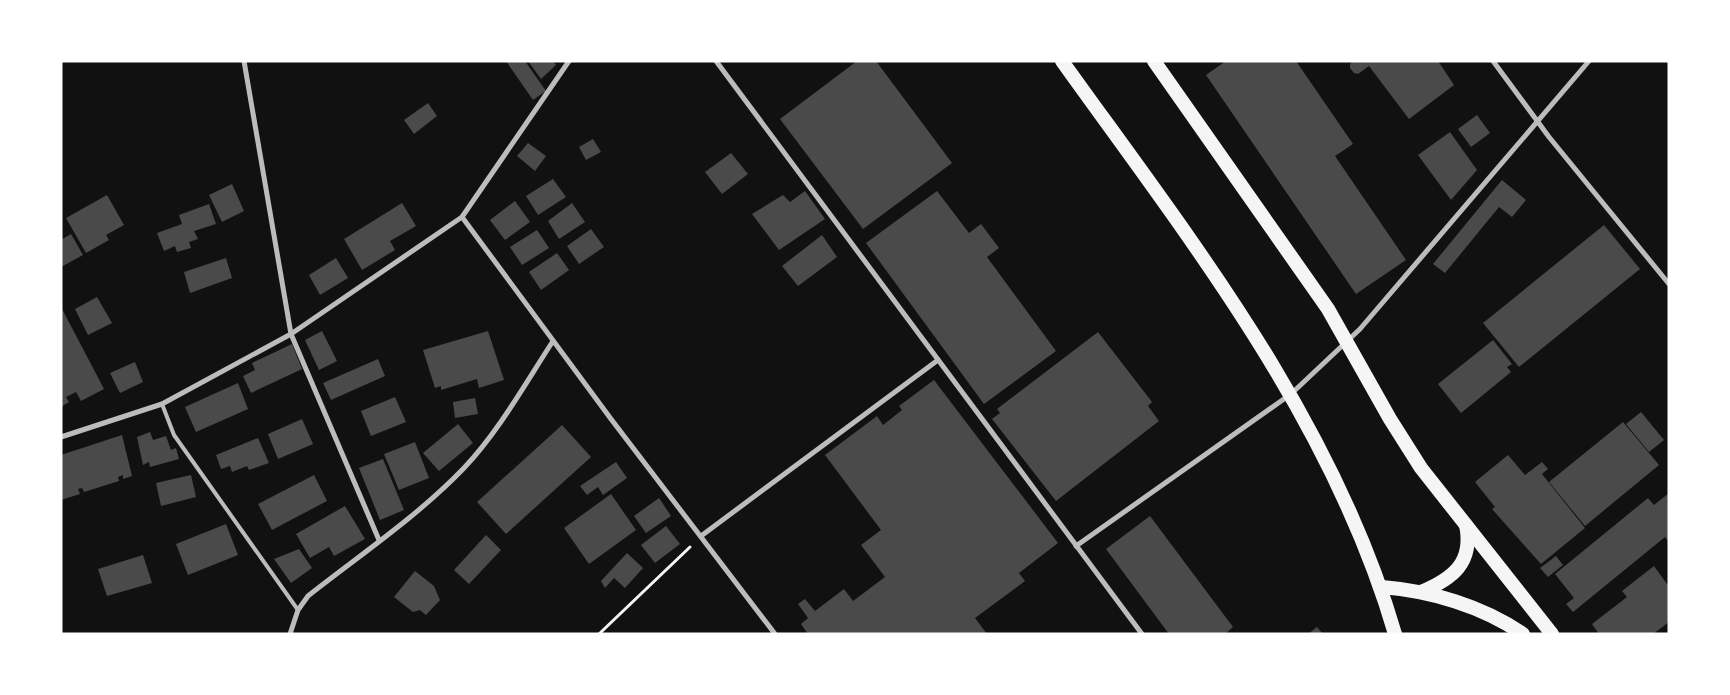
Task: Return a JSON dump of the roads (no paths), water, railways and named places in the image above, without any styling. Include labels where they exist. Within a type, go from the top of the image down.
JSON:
[{"type":"highway","points":[[1062,61],[1218,279],[1291,394],[1333,475],[1382,587],[1395,634]]},
{"type":"highway","points":[[1154,61],[1280,237],[1347,341],[1390,419],[1421,468],[1552,634]]},
{"type":"highway","points":[[1421,592],[1439,584],[1459,567],[1466,554],[1469,539],[1466,524]]},
{"type":"highway","points":[[1382,587],[1421,592],[1470,607],[1523,634]]},
{"type":"street","points":[[244,61],[290,334],[379,540]]},
{"type":"street","points":[[61,437],[162,404],[290,334],[462,217],[569,61]]},
{"type":"street","points":[[716,61],[1142,634]]},
{"type":"street","points":[[1493,61],[1538,122],[1669,284]]},
{"type":"street","points":[[1076,546],[1291,394],[1360,329],[1589,61]]},
{"type":"street","points":[[462,217],[553,341],[775,634]]},
{"type":"street","points":[[290,634],[298,610],[308,596],[424,505],[470,462],[488,440],[553,341]]},
{"type":"street","points":[[702,536],[938,360]]},
{"type":"lane","points":[[162,404],[174,435],[298,610]]}]
